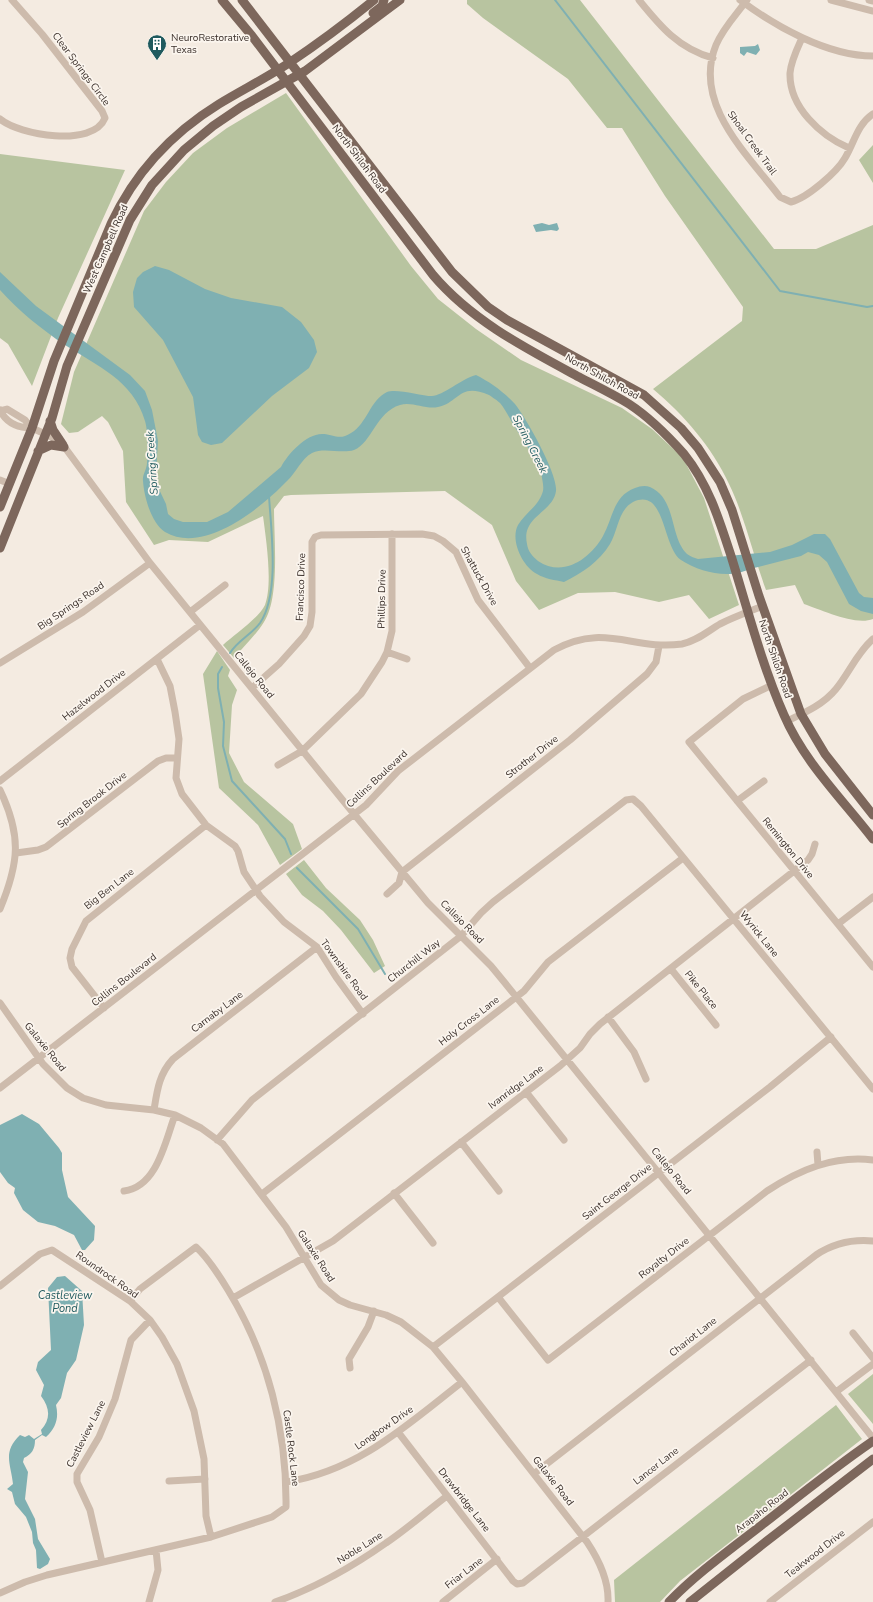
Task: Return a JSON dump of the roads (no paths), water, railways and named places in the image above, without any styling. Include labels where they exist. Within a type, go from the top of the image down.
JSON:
[{"type":"main road","name":"North Shiloh Road","points":[[222,0],[433,275],[459,301],[502,333],[629,404],[670,439],[690,462],[711,498],[772,685],[786,721],[805,752],[873,840]]},
{"type":"main road","name":"North Shiloh Road","points":[[242,0],[439,258],[468,288],[488,307],[507,320],[644,395],[681,428],[706,459],[725,493],[759,596],[801,714],[825,754],[873,815]]},
{"type":"main road","name":"West Campbell Road","points":[[0,507],[32,428],[54,361],[120,205],[135,181],[155,156],[201,116],[290,62],[374,0]]},
{"type":"main road","points":[[340,46],[350,34],[382,6],[384,0]]},
{"type":"main road","name":"West Campbell Road","points":[[0,548],[50,420],[67,366],[118,246],[130,220],[144,196],[184,150],[233,112],[299,75],[400,0]]},
{"type":"main road","points":[[50,420],[53,430],[63,446]]},
{"type":"main road","points":[[38,451],[50,445],[63,446]]},
{"type":"main road","name":"Arapaho Road","points":[[669,1602],[691,1580],[848,1458],[873,1441]]},
{"type":"main road","points":[[690,1602],[873,1459]]},
{"type":"street","name":"Clear Springs Circle","points":[[0,118],[17,129],[64,136],[92,131],[103,124],[105,118],[102,111],[42,34],[12,0]]},
{"type":"street","points":[[639,0],[678,42],[688,50],[712,58]]},
{"type":"street","points":[[831,0],[873,11]]},
{"type":"street","points":[[869,0],[873,1]]},
{"type":"street","points":[[744,1],[780,28],[802,38],[854,54],[873,56]]},
{"type":"street","name":"Shoal Creek Trail","points":[[744,1],[726,28],[716,46],[712,58],[712,89],[716,108],[724,124],[780,197],[791,202],[798,200],[832,174],[846,157],[849,148]]},
{"type":"street","points":[[802,38],[792,62],[790,72],[794,94],[804,112],[820,131],[827,137],[849,148],[858,129],[873,114]]},
{"type":"street","name":"Callejo Road","points":[[0,411],[3,417],[20,428],[32,428],[44,433],[63,446],[150,563],[302,751],[428,903],[491,966],[873,1438]]},
{"type":"street","points":[[0,480],[10,484]]},
{"type":"street","name":"Shattuck Drive","points":[[315,537],[322,535],[392,534],[434,536],[450,546],[461,561],[478,600],[530,668]]},
{"type":"street","name":"Phillips Drive","points":[[278,765],[302,751],[361,694],[387,652],[392,631],[392,534]]},
{"type":"street","name":"Francisco Drive","points":[[252,688],[279,664],[304,636],[310,626],[312,612],[312,542],[315,537]]},
{"type":"street","name":"Big Springs Road","points":[[0,662],[83,612],[150,563]]},
{"type":"street","points":[[190,612],[225,585]]},
{"type":"street","name":"Collins Boulevard","points":[[0,1088],[366,805],[398,771],[554,650],[582,638],[618,638],[659,646],[685,643],[695,640],[718,625],[763,606]]},
{"type":"street","name":"Hazelwood Drive","points":[[0,781],[200,625]]},
{"type":"street","points":[[786,721],[816,706],[835,690],[861,652],[873,639]]},
{"type":"street","name":"Strother Drive","points":[[402,872],[607,711],[652,668],[656,662],[659,646]]},
{"type":"street","points":[[387,652],[407,659]]},
{"type":"street","name":"Townshire Road","points":[[157,659],[170,686],[179,739],[176,778],[179,787],[192,809],[206,825],[235,846],[244,872],[256,890],[284,922],[317,947],[336,977],[363,1014]]},
{"type":"street","name":"Remington Drive","points":[[772,685],[743,699],[688,742],[873,967]]},
{"type":"street","name":"Spring Brook Drive","points":[[16,852],[38,850],[46,847],[158,761],[166,758],[177,758]]},
{"type":"street","points":[[737,801],[764,780]]},
{"type":"street","points":[[0,790],[13,822],[16,852],[10,884],[0,909]]},
{"type":"street","name":"Wyrick Lane","points":[[626,800],[633,799],[638,803],[873,1089]]},
{"type":"street","name":"Churchill Way","points":[[217,1140],[252,1100],[461,936],[493,902],[626,800]]},
{"type":"street","name":"Big Ben Lane","points":[[104,1008],[72,968],[70,958],[72,949],[86,921],[206,825]]},
{"type":"street","name":"Ivanridge Lane","points":[[233,1298],[333,1241],[568,1060],[580,1048],[590,1034],[608,1017],[794,871],[812,854],[815,844]]},
{"type":"street","name":"Holy Cross Lane","points":[[262,1194],[516,997],[548,962],[683,858]]},
{"type":"street","points":[[387,894],[399,883],[402,872]]},
{"type":"street","points":[[838,924],[873,897]]},
{"type":"street","name":"Carnaby Lane","points":[[154,1110],[157,1087],[162,1073],[177,1055],[317,947]]},
{"type":"street","name":"Pike Place","points":[[671,969],[716,1025]]},
{"type":"street","name":"Galaxie Road","points":[[0,1003],[38,1058],[67,1088],[83,1098],[106,1105],[154,1110],[175,1116],[201,1128],[217,1140],[238,1162],[262,1194],[286,1227],[321,1285],[329,1293],[350,1305],[374,1311],[401,1322],[433,1347],[583,1536],[601,1566],[607,1587],[608,1602]]},
{"type":"street","points":[[608,1017],[634,1052],[646,1079]]},
{"type":"street","name":"Saint George Drive","points":[[433,1347],[770,1087],[827,1042],[831,1037]]},
{"type":"street","points":[[526,1092],[564,1140]]},
{"type":"street","points":[[124,1191],[134,1190],[151,1176],[175,1116]]},
{"type":"street","points":[[461,1142],[499,1191]]},
{"type":"street","points":[[817,1152],[818,1165]]},
{"type":"street","name":"Royalty Drive","points":[[498,1297],[548,1360],[766,1191],[801,1171],[818,1165],[849,1160],[873,1160]]},
{"type":"street","points":[[394,1194],[433,1243]]},
{"type":"street","name":"Chariot Lane","points":[[534,1473],[760,1297],[830,1247],[849,1241],[873,1241]]},
{"type":"street","name":"Castle Rock Lane","points":[[0,1593],[25,1582],[47,1575],[211,1537],[250,1526],[283,1511],[286,1507],[286,1482],[280,1429],[272,1390],[253,1337],[217,1271],[196,1246],[140,1289],[130,1301]]},
{"type":"street","name":"Roundrock Road","points":[[0,1286],[40,1254],[52,1250],[130,1301],[150,1320],[162,1337],[177,1364],[191,1400],[204,1459],[206,1516],[211,1537]]},
{"type":"street","points":[[350,1368],[349,1359],[368,1327],[374,1311]]},
{"type":"street","name":"Castleview Lane","points":[[102,1562],[90,1510],[77,1482],[77,1474],[99,1436],[115,1399],[131,1340],[150,1320]]},
{"type":"street","points":[[853,1333],[873,1358]]},
{"type":"street","name":"Lancer Lane","points":[[513,1581],[518,1584],[527,1582],[583,1536],[811,1360]]},
{"type":"street","points":[[836,1392],[873,1364]]},
{"type":"street","name":"Longbow Drive","points":[[286,1482],[313,1477],[344,1466],[374,1449],[462,1382]]},
{"type":"street","name":"Drawbridge Lane","points":[[398,1432],[513,1581]]},
{"type":"street","points":[[169,1481],[205,1479]]},
{"type":"street","name":"Noble Lane","points":[[275,1602],[297,1594],[365,1557],[388,1542],[447,1496]]},
{"type":"street","name":"Teakwood Drive","points":[[770,1602],[873,1522]]},
{"type":"street","points":[[149,1602],[158,1570],[156,1550]]},
{"type":"street","name":"Friar Lane","points":[[443,1602],[497,1559]]},
{"type":"water","points":[[758,44],[760,50],[756,55],[747,52],[744,56],[740,53],[740,47],[755,46]]},
{"type":"water","points":[[542,223],[549,225],[557,223],[559,229],[557,231],[551,230],[536,232],[533,225]]},
{"type":"water","points":[[155,266],[169,270],[205,289],[231,298],[282,307],[301,322],[314,340],[317,352],[309,368],[272,396],[222,443],[211,445],[202,442],[198,435],[193,397],[163,340],[134,307],[133,292],[137,278],[143,272]]},
{"type":"water","name":"Spring Creek","points":[[0,272],[36,306],[130,375],[145,391],[152,410],[158,441],[156,474],[157,485],[166,504],[168,514],[174,519],[183,522],[207,522],[228,512],[281,467],[288,456],[310,437],[326,434],[343,437],[351,433],[361,424],[376,401],[387,392],[396,391],[432,396],[476,375],[497,388],[515,404],[533,433],[552,472],[556,491],[554,498],[533,521],[526,535],[528,549],[538,561],[547,566],[557,568],[575,564],[591,552],[598,544],[603,536],[614,508],[622,496],[635,488],[646,486],[659,493],[665,500],[681,546],[687,554],[698,559],[770,552],[792,545],[814,534],[825,534],[830,539],[859,593],[864,597],[873,598],[873,614],[861,611],[849,604],[827,562],[819,555],[808,552],[801,556],[733,574],[724,574],[698,569],[681,560],[675,553],[658,510],[652,503],[644,500],[633,502],[624,510],[610,544],[601,556],[584,571],[564,582],[540,576],[522,559],[515,538],[518,525],[538,501],[543,491],[541,473],[500,403],[489,395],[471,391],[460,394],[445,405],[438,407],[433,408],[405,404],[392,409],[385,414],[360,446],[349,451],[317,451],[312,453],[276,492],[247,515],[231,525],[214,533],[197,538],[180,538],[165,532],[160,528],[149,509],[143,479],[147,463],[147,430],[139,407],[132,395],[123,384],[101,367],[56,339],[15,305],[0,290]]},
{"type":"water","points":[[22,1114],[39,1124],[62,1153],[62,1170],[68,1197],[95,1226],[94,1240],[85,1250],[82,1250],[74,1235],[55,1226],[38,1222],[23,1210],[14,1193],[15,1188],[8,1183],[0,1172],[0,1125]]},
{"type":"water","name":"Castleview Pond","points":[[65,1276],[82,1291],[84,1325],[76,1360],[67,1373],[61,1398],[56,1405],[56,1422],[46,1437],[42,1435],[35,1440],[32,1451],[24,1458],[23,1462],[28,1472],[25,1499],[35,1519],[38,1539],[50,1559],[48,1564],[40,1569],[37,1568],[36,1550],[33,1543],[32,1532],[26,1517],[15,1504],[12,1492],[7,1489],[13,1484],[9,1453],[14,1441],[20,1435],[25,1437],[29,1435],[34,1439],[42,1434],[41,1430],[48,1418],[48,1409],[41,1396],[44,1385],[36,1370],[38,1362],[51,1350],[48,1288],[57,1277]]},
{"type":"waterway","points":[[555,0],[780,291],[867,307],[873,306]]},
{"type":"waterway","points":[[230,653],[260,623],[266,611],[270,596],[273,561],[269,496]]},
{"type":"waterway","points":[[222,667],[218,674],[218,688],[224,722],[223,746],[232,781],[285,839],[291,854]]},
{"type":"waterway","points":[[297,868],[358,929],[385,974]]},
{"type":"place","name":"NeuroRestorative Texas","points":[[157,61]]}]
